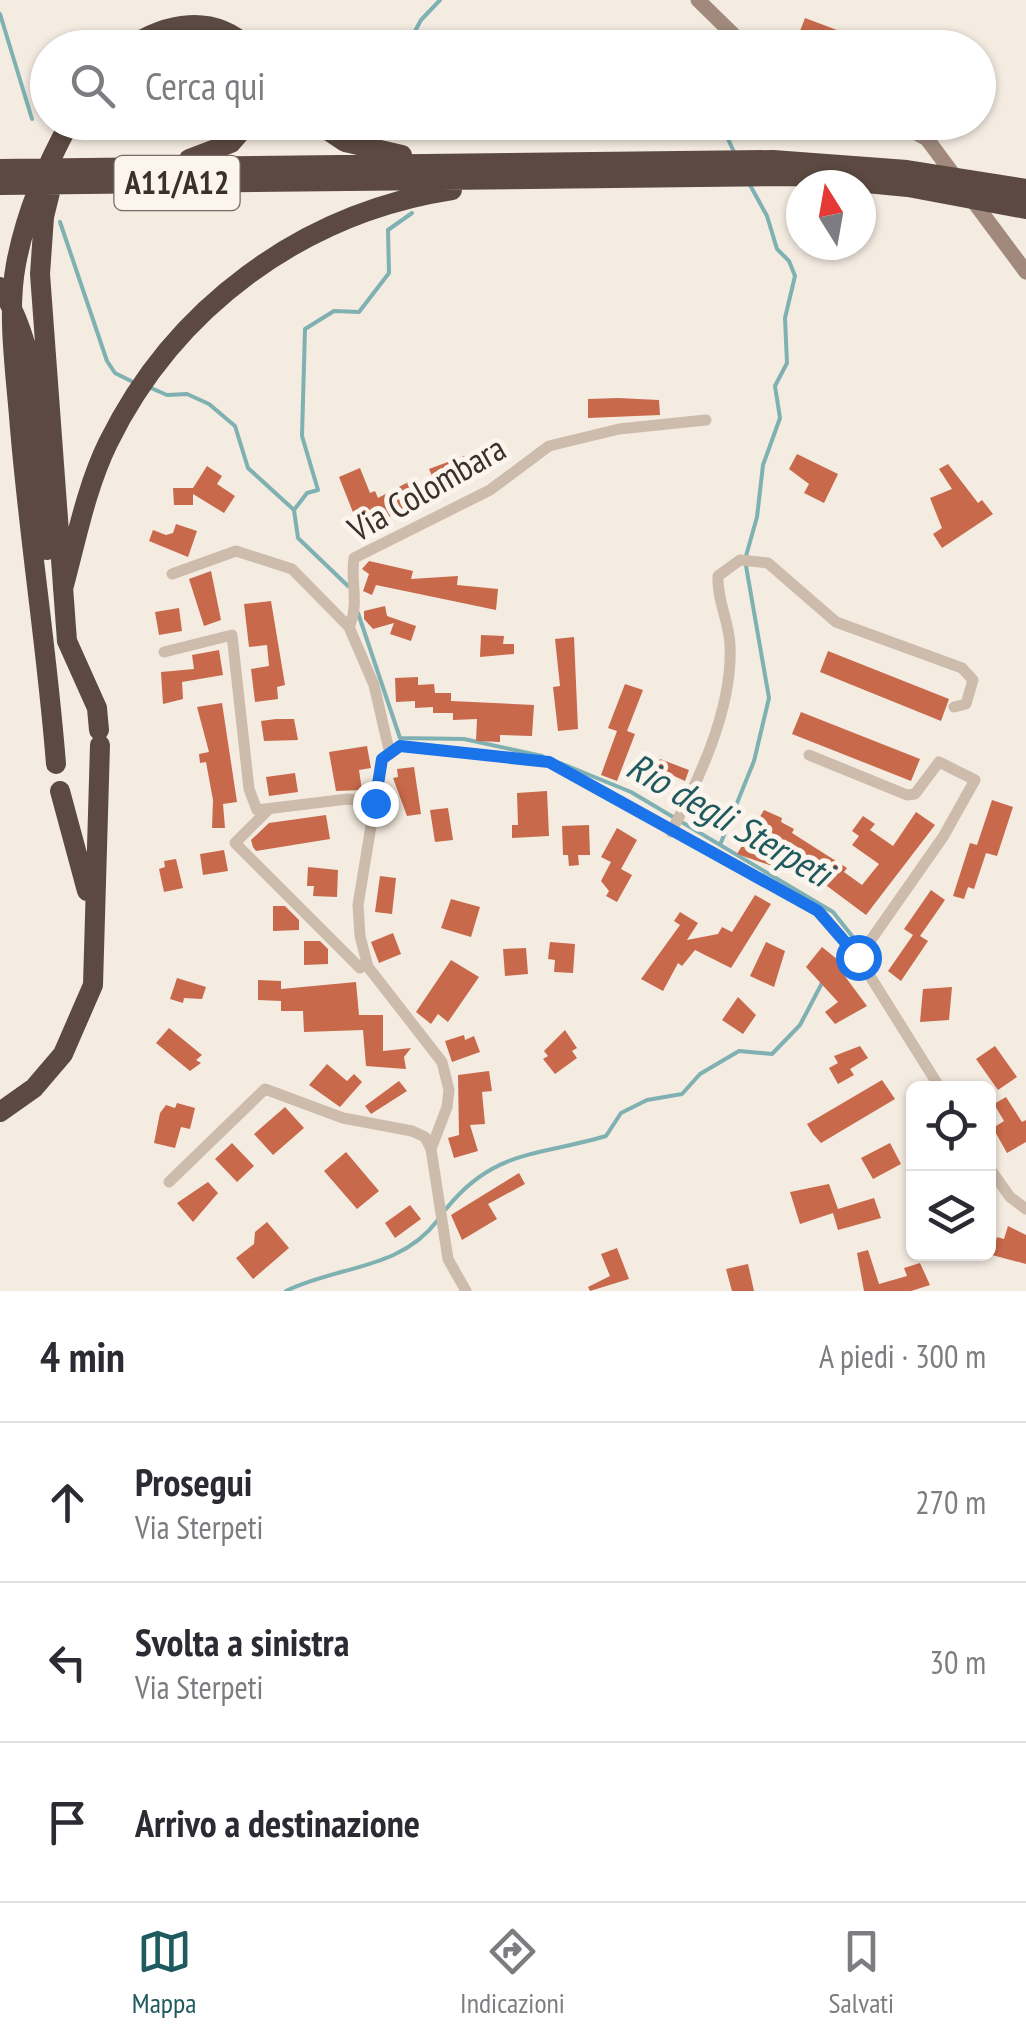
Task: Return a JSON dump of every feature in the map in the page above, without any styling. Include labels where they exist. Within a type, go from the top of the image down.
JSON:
[{"type":"highway","points":[[161,30],[198,24],[226,30]]},
{"type":"highway","points":[[56,764],[14,353],[19,253],[30,208],[59,140]]},
{"type":"highway","points":[[0,1112],[47,1075],[77,1029],[93,985],[102,804],[100,738],[97,708],[67,642],[66,550],[40,274],[44,216],[65,140]]},
{"type":"highway","points":[[106,167],[210,154],[233,140]]},
{"type":"highway","points":[[342,140],[384,153],[520,172]]},
{"type":"highway","name":"A11/A12","points":[[0,185],[354,173],[680,170],[773,160],[1026,189]]},
{"type":"highway","name":"A11/A12","points":[[0,169],[106,167],[354,173]]},
{"type":"highway","points":[[66,550],[106,446],[147,372],[176,336],[218,296],[306,238],[386,206],[520,172]]},
{"type":"highway","name":"A11/A12","points":[[908,178],[1026,209]]},
{"type":"highway","points":[[0,287],[20,320],[30,371],[56,658],[50,686]]},
{"type":"highway","points":[[60,792],[94,917]]},
{"type":"street","points":[[698,0],[728,30]]},
{"type":"street","points":[[927,140],[1026,272]]},
{"type":"street","name":"Via Colombara","points":[[349,627],[356,602],[351,575],[354,558],[490,490],[525,468],[534,454],[620,430],[706,420]]},
{"type":"street","points":[[172,574],[236,551],[262,556],[292,569],[349,627],[374,685],[390,754]]},
{"type":"street","points":[[675,824],[696,786],[728,680],[730,642],[717,600],[718,576],[744,559],[768,563],[836,622],[962,668],[974,680],[972,692],[966,704],[954,707]]},
{"type":"street","points":[[164,652],[232,636],[249,789],[252,805],[260,812],[348,798],[375,803]]},
{"type":"street","points":[[431,1148],[447,1107],[449,1090],[442,1062],[368,967],[360,936],[358,905],[382,759],[400,746],[549,762],[675,824],[818,911],[858,957],[916,1043],[936,1081]]},
{"type":"street","points":[[809,754],[907,794],[915,794],[939,762],[975,780],[943,837],[858,957]]},
{"type":"street","points":[[268,810],[235,843],[360,968]]},
{"type":"street","points":[[170,1182],[265,1088],[343,1118],[412,1131],[425,1138],[431,1148],[448,1258],[466,1291]]},
{"type":"street","points":[[992,1171],[1010,1197],[1026,1209]]},
{"type":"building","points":[[805,18],[837,30],[800,30]]},
{"type":"building","points":[[588,399],[659,400],[660,415],[588,418]]},
{"type":"building","points":[[797,454],[838,474],[824,503],[804,493],[809,484],[789,469]]},
{"type":"building","points":[[464,456],[471,472],[453,480],[457,487],[440,494],[429,469]]},
{"type":"building","points":[[948,464],[978,503],[982,500],[993,514],[942,548],[933,534],[942,528],[930,498],[952,489],[939,469]]},
{"type":"building","points":[[207,466],[222,476],[217,484],[235,496],[224,513],[193,494],[193,505],[174,505],[173,488],[193,488]]},
{"type":"building","points":[[360,468],[370,493],[375,491],[378,498],[412,480],[417,506],[386,518],[388,524],[362,535],[339,477]]},
{"type":"building","points":[[176,524],[197,531],[188,557],[149,541],[153,530],[166,535],[173,533]]},
{"type":"building","points":[[369,561],[413,571],[411,579],[458,576],[457,585],[498,589],[496,610],[376,585],[372,595],[363,591],[369,574],[362,569]]},
{"type":"building","points":[[211,571],[221,620],[204,626],[189,579]]},
{"type":"building","points":[[271,601],[285,685],[277,687],[278,699],[255,702],[251,669],[269,666],[267,645],[249,647],[244,604]]},
{"type":"building","points":[[385,606],[387,616],[416,626],[411,641],[390,634],[394,623],[373,629],[364,619],[364,611]]},
{"type":"building","points":[[179,608],[182,631],[159,635],[155,612]]},
{"type":"building","points":[[481,635],[504,636],[503,644],[514,644],[514,654],[480,657]]},
{"type":"building","points":[[574,637],[578,729],[558,731],[553,687],[560,686],[555,639]]},
{"type":"building","points":[[219,650],[223,675],[182,682],[183,699],[163,704],[161,672],[194,669],[192,655]]},
{"type":"building","points":[[828,651],[949,699],[941,721],[820,672]]},
{"type":"building","points":[[418,677],[418,685],[434,684],[435,693],[451,693],[451,701],[534,705],[532,736],[500,735],[500,742],[476,741],[477,719],[453,720],[453,713],[433,713],[433,707],[415,708],[415,701],[396,702],[395,678]]},
{"type":"building","points":[[625,684],[643,690],[627,731],[635,734],[617,781],[601,775],[617,731],[608,728]]},
{"type":"building","points":[[222,703],[237,802],[223,804],[225,828],[212,828],[213,800],[206,762],[200,763],[199,754],[209,752],[197,707]]},
{"type":"building","points":[[801,712],[920,759],[911,781],[792,734]]},
{"type":"building","points":[[294,719],[298,740],[264,741],[261,721]]},
{"type":"building","points":[[367,746],[371,768],[359,770],[362,790],[336,791],[329,752]]},
{"type":"building","points":[[660,759],[689,770],[685,781],[674,776],[668,794],[649,786]]},
{"type":"building","points":[[414,767],[421,814],[407,816],[393,778],[398,777],[397,769]]},
{"type":"building","points":[[295,773],[298,792],[269,796],[266,777]]},
{"type":"building","points":[[547,791],[549,836],[512,838],[512,825],[518,825],[517,793]]},
{"type":"building","points":[[992,800],[1013,807],[997,856],[986,853],[974,889],[968,887],[964,899],[953,896],[970,843],[977,845]]},
{"type":"building","points":[[448,808],[453,840],[435,842],[430,810]]},
{"type":"building","points":[[764,810],[782,818],[781,822],[794,829],[792,833],[847,868],[844,872],[862,885],[879,864],[852,845],[859,836],[852,831],[863,816],[875,824],[870,830],[893,846],[916,812],[935,825],[866,915],[792,860],[787,871],[737,854]]},
{"type":"building","points":[[326,815],[330,839],[256,851],[253,847],[251,840],[269,823]]},
{"type":"building","points":[[589,825],[590,855],[578,855],[579,865],[569,866],[568,855],[563,855],[562,826]]},
{"type":"building","points":[[617,828],[637,840],[621,869],[632,875],[617,902],[606,896],[609,891],[601,881],[611,862],[601,857]]},
{"type":"building","points":[[224,850],[228,871],[203,875],[200,854]]},
{"type":"building","points":[[176,859],[183,888],[164,892],[159,869],[165,867],[164,861]]},
{"type":"building","points":[[308,867],[338,870],[337,897],[313,896],[314,886],[307,886]]},
{"type":"building","points":[[380,876],[396,878],[392,914],[375,912]]},
{"type":"building","points":[[931,890],[945,900],[920,936],[928,941],[901,981],[888,971],[913,935],[904,929]]},
{"type":"building","points":[[755,895],[771,904],[731,968],[695,950],[682,966],[678,963],[663,991],[641,979],[680,925],[674,921],[680,912],[698,923],[687,940],[718,934],[722,927],[732,932]]},
{"type":"building","points":[[451,899],[480,907],[471,937],[441,928]]},
{"type":"building","points":[[273,906],[285,906],[299,920],[299,930],[273,931]]},
{"type":"building","points":[[393,933],[401,954],[379,963],[371,942]]},
{"type":"building","points":[[304,941],[320,941],[328,949],[328,964],[304,965]]},
{"type":"building","points":[[550,942],[575,944],[573,973],[554,972],[555,960],[548,959]]},
{"type":"building","points":[[766,942],[785,951],[774,987],[750,976]]},
{"type":"building","points":[[822,947],[854,968],[844,975],[867,1006],[835,1024],[825,1012],[838,1002],[806,967]]},
{"type":"building","points":[[526,948],[528,974],[505,976],[503,949]]},
{"type":"building","points":[[451,960],[479,977],[448,1022],[438,1014],[431,1024],[416,1012]]},
{"type":"building","points":[[177,978],[206,987],[202,999],[184,998],[183,1003],[170,999]]},
{"type":"building","points":[[258,980],[281,981],[281,989],[356,982],[359,1015],[383,1015],[383,1051],[411,1048],[404,1057],[406,1069],[366,1066],[363,1030],[304,1032],[303,1011],[281,1011],[281,1001],[258,1000]]},
{"type":"building","points":[[952,987],[949,1020],[920,1022],[923,989]]},
{"type":"building","points":[[738,997],[756,1015],[743,1034],[722,1020]]},
{"type":"building","points":[[169,1028],[202,1055],[196,1060],[201,1063],[190,1071],[156,1043]]},
{"type":"building","points":[[565,1030],[577,1048],[572,1051],[577,1058],[555,1074],[543,1059],[548,1056],[544,1051]]},
{"type":"building","points":[[464,1035],[465,1040],[474,1036],[480,1052],[452,1062],[445,1041]]},
{"type":"building","points":[[860,1046],[868,1058],[850,1069],[854,1075],[838,1084],[829,1068],[838,1063],[834,1056]]},
{"type":"building","points":[[995,1046],[1017,1077],[998,1090],[996,1081],[992,1081],[976,1059]]},
{"type":"building","points":[[327,1064],[347,1081],[354,1074],[362,1082],[340,1107],[309,1085]]},
{"type":"building","points":[[489,1071],[492,1091],[482,1092],[485,1124],[470,1125],[478,1151],[454,1158],[448,1138],[459,1135],[458,1075]]},
{"type":"building","points":[[882,1080],[895,1099],[821,1143],[807,1124]]},
{"type":"building","points":[[399,1081],[407,1091],[371,1114],[365,1106]]},
{"type":"building","points":[[1006,1097],[1022,1122],[1026,1120],[1026,1142],[1007,1153],[996,1133],[996,1126],[1004,1121],[996,1103]]},
{"type":"building","points":[[177,1103],[195,1108],[190,1129],[181,1127],[175,1148],[154,1143],[160,1113],[166,1105],[175,1108]]},
{"type":"building","points":[[285,1107],[304,1128],[273,1155],[254,1134]]},
{"type":"building","points":[[232,1143],[254,1166],[237,1182],[215,1159]]},
{"type":"building","points":[[890,1143],[901,1164],[873,1179],[861,1158]]},
{"type":"building","points":[[346,1152],[379,1191],[357,1209],[324,1171]]},
{"type":"building","points":[[519,1173],[525,1184],[488,1204],[497,1219],[462,1240],[451,1215]]},
{"type":"building","points":[[208,1182],[218,1193],[193,1222],[177,1203]]},
{"type":"building","points":[[829,1184],[838,1209],[874,1198],[881,1218],[838,1230],[833,1213],[800,1224],[790,1192]]},
{"type":"building","points":[[410,1205],[421,1219],[395,1238],[385,1223]]},
{"type":"building","points":[[267,1222],[289,1248],[253,1279],[236,1258],[254,1244],[255,1232]]},
{"type":"building","points":[[1008,1226],[1026,1235],[1026,1264],[996,1256],[997,1237],[1004,1239]]},
{"type":"building","points":[[617,1248],[629,1279],[590,1291],[588,1287],[610,1276],[601,1254]]},
{"type":"building","points":[[868,1250],[879,1284],[907,1276],[904,1268],[920,1263],[930,1285],[911,1291],[864,1291],[857,1253]]},
{"type":"building","points":[[748,1264],[754,1291],[732,1291],[726,1269]]},
{"type":"waterway","points":[[416,30],[440,0]]},
{"type":"waterway","name":"Rio degli Sterpeti","points":[[0,14],[30,112]]},
{"type":"waterway","points":[[728,140],[735,154]]},
{"type":"waterway","points":[[746,556],[757,517],[763,465],[780,418],[775,386],[787,363],[785,318],[795,276],[789,261],[777,249],[767,216],[750,185]]},
{"type":"waterway","points":[[294,510],[307,493],[318,490],[302,436],[305,329],[334,311],[359,312],[389,273],[388,230],[412,213]]},
{"type":"waterway","name":"Rio degli Sterpeti","points":[[60,222],[107,361],[115,373],[133,382]]},
{"type":"waterway","name":"Rio degli Sterpeti","points":[[151,388],[167,395],[187,394],[209,404],[235,426],[248,468],[294,510],[298,538],[348,586]]},
{"type":"waterway","points":[[720,845],[754,761],[769,698],[746,566]]},
{"type":"waterway","name":"Rio degli Sterpeti","points":[[358,613],[400,738],[464,739],[542,756]]},
{"type":"waterway","name":"Rio degli Sterpeti","points":[[560,763],[631,792],[833,912],[856,941],[855,947]]},
{"type":"waterway","name":"Rio degli Sterpeti","points":[[446,1209],[464,1189],[500,1165],[606,1136],[621,1113],[647,1100],[682,1094],[700,1074],[739,1051],[772,1054],[800,1025],[822,983]]},
{"type":"waterway","name":"Rio degli Sterpeti","points":[[286,1291],[386,1258],[422,1237],[437,1221]]},
{"type":"route","points":[[375,803],[382,759],[400,746],[549,762],[818,911],[858,957]]}]
